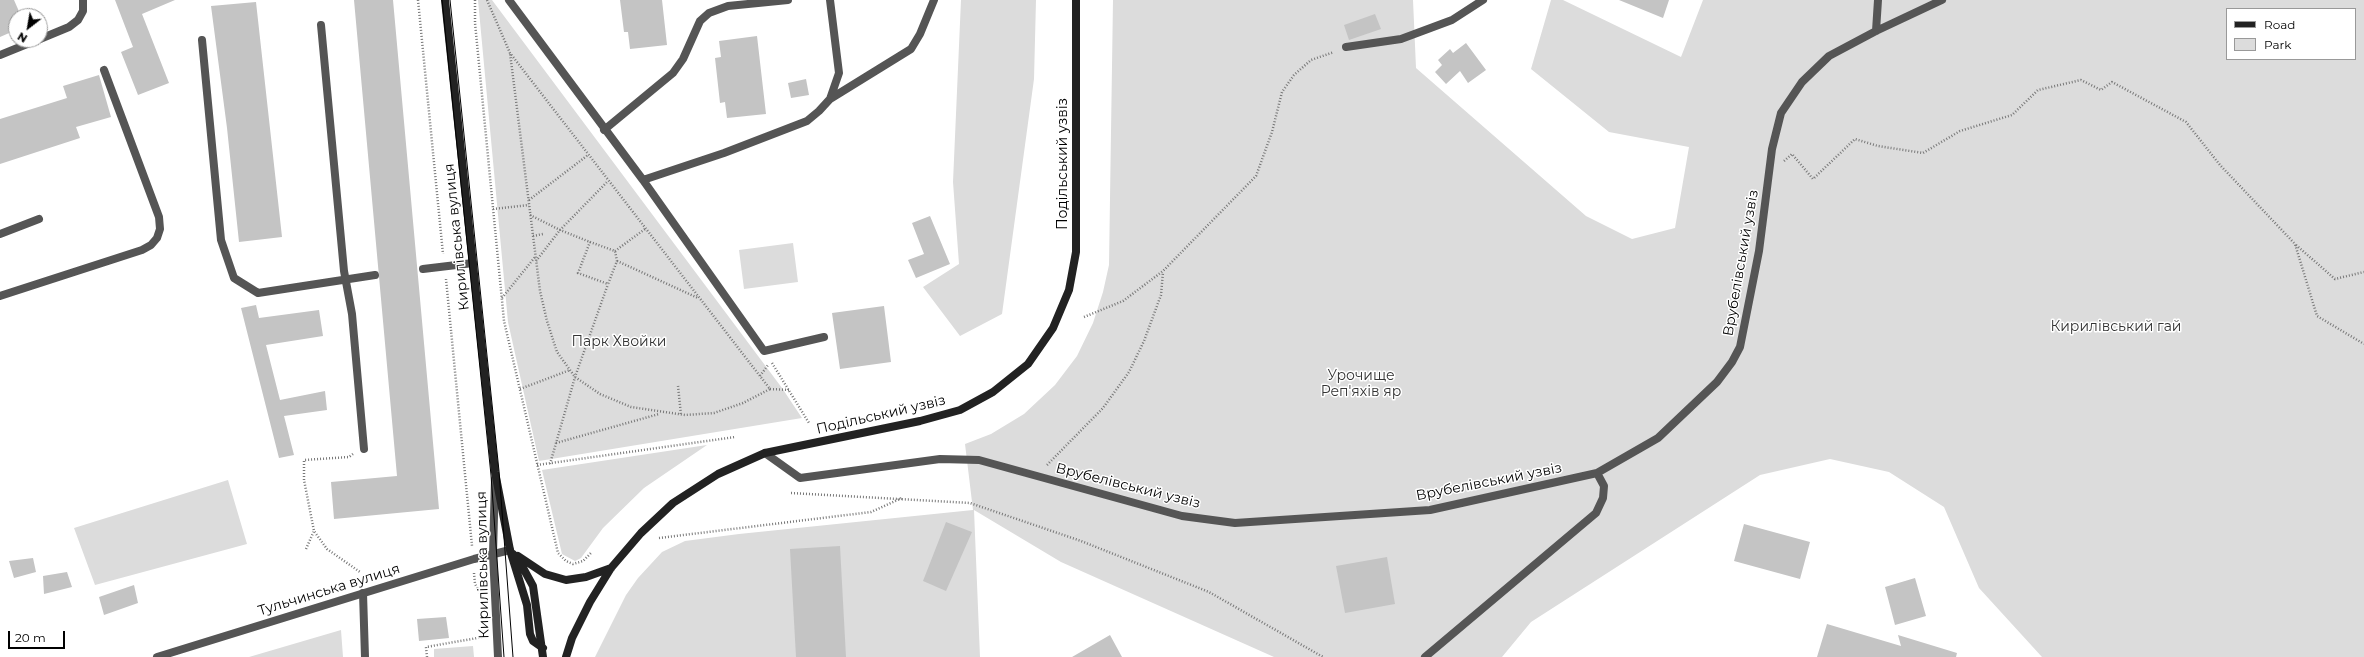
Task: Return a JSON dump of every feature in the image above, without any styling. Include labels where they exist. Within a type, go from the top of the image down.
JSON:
[{"type":"street","points":[[48,36],[69,27],[78,20],[83,10],[83,0]]},
{"type":"street","name":"Кирилівська вулиця","points":[[445,0],[495,472],[510,550],[527,605],[530,634],[533,641],[543,653]]},
{"type":"street","points":[[509,0],[642,180],[764,351],[824,337]]},
{"type":"street","points":[[604,130],[673,73],[682,59],[700,21],[709,13],[728,6],[788,0]]},
{"type":"street","points":[[830,0],[839,73],[830,99]]},
{"type":"street","points":[[642,180],[724,152],[807,121],[830,99],[911,50],[920,34],[934,0]]},
{"type":"street","name":"Подільський узвіз","points":[[566,657],[572,638],[590,602],[611,568],[641,533],[673,503],[718,474],[765,453],[920,421],[960,410],[994,392],[1028,364],[1049,334],[1069,290],[1076,252],[1076,0]]},
{"type":"street","points":[[1346,47],[1401,39],[1452,20],[1483,0]]},
{"type":"street","points":[[1876,31],[1878,0]]},
{"type":"street","name":"Врубелівський узвіз","points":[[765,453],[800,478],[940,459],[979,460],[1182,516],[1235,523],[1430,510],[1597,473],[1658,438],[1717,382],[1732,362],[1740,347],[1758,258],[1772,149],[1781,113],[1802,82],[1829,56],[1876,31],[1942,0]]},
{"type":"street","points":[[321,25],[345,279],[352,314],[360,451]]},
{"type":"street","points":[[202,40],[221,240],[234,278],[258,293],[375,274]]},
{"type":"street","points":[[0,55],[17,48]]},
{"type":"street","points":[[0,296],[142,250],[151,245],[157,238],[160,229],[159,217],[104,70]]},
{"type":"street","points":[[0,234],[39,219]]},
{"type":"street","points":[[423,269],[473,263]]},
{"type":"street","name":"Кирилівська вулиця","points":[[495,472],[493,554],[498,657]]},
{"type":"street","points":[[1425,657],[1596,513],[1603,498],[1604,486],[1597,473]]},
{"type":"street","points":[[510,550],[546,574],[566,580],[586,577],[611,568]]},
{"type":"street","name":"Кирилівська вулиця","points":[[510,550],[522,566],[533,586],[543,653]]},
{"type":"street","name":"Тульчинська вулиця","points":[[157,657],[474,559],[510,550]]},
{"type":"street","points":[[363,593],[365,657]]},
{"type":"path","points":[[418,0],[474,559],[475,584]]},
{"type":"path","points":[[475,0],[504,321],[558,552],[566,561],[574,564],[583,561],[591,553]]},
{"type":"path","points":[[487,0],[510,53],[770,389]]},
{"type":"path","points":[[1084,317],[1123,302],[1163,271],[1256,176],[1272,132],[1282,92],[1294,74],[1311,60],[1346,47]]},
{"type":"path","points":[[510,53],[535,256],[547,321],[557,352],[575,377],[606,397],[631,407],[681,415],[714,412],[743,403],[770,389],[791,390]]},
{"type":"path","points":[[1769,172],[1792,154],[1813,179],[1855,140],[1878,146],[1923,153],[1960,131],[2012,115],[2038,90],[2080,80],[2101,90],[2112,82],[2186,122],[2220,165],[2295,244],[2335,279],[2364,272]]},
{"type":"path","points":[[529,200],[588,155]]},
{"type":"path","points":[[536,261],[560,230],[608,181]]},
{"type":"path","points":[[493,209],[529,205]]},
{"type":"path","points":[[530,215],[560,230],[615,251]]},
{"type":"path","points":[[615,251],[645,229]]},
{"type":"path","points":[[533,236],[543,234]]},
{"type":"path","points":[[590,242],[578,272],[608,284]]},
{"type":"path","points":[[2295,244],[2317,316],[2364,344]]},
{"type":"path","points":[[550,464],[575,377],[617,261],[615,251]]},
{"type":"path","points":[[502,298],[535,256]]},
{"type":"path","points":[[617,261],[700,299]]},
{"type":"path","points":[[1037,476],[1103,408],[1128,372],[1144,341],[1161,295],[1163,271]]},
{"type":"path","points":[[760,376],[770,360],[791,390],[809,423]]},
{"type":"path","points":[[520,389],[570,370]]},
{"type":"path","points":[[678,386],[681,415]]},
{"type":"path","points":[[556,443],[661,413]]},
{"type":"path","points":[[537,465],[735,437]]},
{"type":"path","points":[[360,451],[349,457],[304,460],[304,480],[314,531],[327,549],[360,572]]},
{"type":"path","points":[[791,493],[970,503],[1081,541],[1209,592],[1323,657]]},
{"type":"path","points":[[659,538],[871,512],[902,498]]},
{"type":"path","points":[[306,549],[314,531]]},
{"type":"path","points":[[427,657],[426,647],[483,637]]},
{"type":"green space","name":"Парк Хвойки","points":[[478,0],[492,0],[782,388],[802,418],[539,461],[508,322]]},
{"type":"green space","points":[[961,0],[1036,0],[1034,79],[1002,314],[960,336],[923,287],[959,264],[953,182]]},
{"type":"green space","name":"Урочище Реп'яхів яр","points":[[1113,0],[1413,0],[1416,68],[1586,216],[1632,239],[1675,228],[1689,147],[1609,132],[1531,69],[1551,0],[1563,0],[1681,57],[1703,0],[2364,0],[2364,657],[2042,657],[1979,588],[1944,507],[1889,472],[1830,459],[1760,475],[1531,622],[1502,657],[1274,657],[1061,562],[974,510],[980,657],[595,657],[626,595],[638,578],[662,552],[685,541],[973,510],[965,444],[991,434],[1024,414],[1055,385],[1077,356],[1093,323],[1103,292],[1109,265]]},
{"type":"green space","points":[[793,243],[798,282],[744,289],[739,250]]},
{"type":"green space","points":[[707,445],[644,488],[603,528],[581,558],[575,561],[562,554],[542,470]]},
{"type":"green space","points":[[228,480],[247,544],[95,585],[74,528]]},
{"type":"green space","points":[[341,630],[343,657],[249,657]]},
{"type":"green space","points":[[473,646],[474,657],[434,657],[434,649]]},
{"type":"building","points":[[0,0],[14,0],[18,8],[8,8],[8,34],[0,37]]},
{"type":"building","points":[[115,0],[175,0],[142,14],[169,83],[138,95],[121,52],[133,47]]},
{"type":"building","points":[[354,0],[393,0],[439,509],[334,519],[331,482],[397,476]]},
{"type":"building","points":[[620,0],[662,0],[667,45],[630,49],[628,32],[624,32]]},
{"type":"building","points":[[1619,0],[1669,0],[1663,18]]},
{"type":"building","points":[[256,2],[282,237],[239,242],[227,128],[211,6]]},
{"type":"building","points":[[1375,14],[1381,29],[1349,40],[1344,25]]},
{"type":"building","points":[[757,36],[766,114],[727,118],[725,102],[720,103],[715,58],[721,57],[719,41]]},
{"type":"building","points":[[1466,43],[1486,70],[1468,83],[1460,71],[1446,84],[1435,72],[1442,65],[1438,60],[1450,49],[1453,53]]},
{"type":"building","points":[[99,75],[111,117],[76,127],[80,138],[0,164],[0,119],[67,98],[63,86]]},
{"type":"building","points":[[806,79],[809,95],[791,98],[788,83]]},
{"type":"building","points":[[930,216],[950,264],[916,278],[908,260],[924,254],[912,223]]},
{"type":"building","points":[[256,305],[259,318],[319,310],[323,336],[266,345],[280,400],[325,391],[327,410],[284,416],[294,455],[279,458],[241,308]]},
{"type":"building","points":[[884,306],[891,362],[840,369],[832,313]]},
{"type":"building","points":[[946,522],[972,532],[946,591],[923,581]]},
{"type":"building","points":[[1744,524],[1810,542],[1800,579],[1734,561]]},
{"type":"building","points":[[840,546],[846,657],[796,657],[790,549]]},
{"type":"building","points":[[1387,557],[1395,604],[1345,613],[1336,566]]},
{"type":"building","points":[[33,558],[36,572],[14,578],[9,561]]},
{"type":"building","points":[[67,572],[72,587],[44,594],[43,576]]},
{"type":"building","points":[[1915,578],[1926,616],[1895,625],[1885,587]]},
{"type":"building","points":[[134,585],[138,603],[104,615],[99,597]]},
{"type":"building","points":[[446,617],[449,638],[419,641],[417,619]]},
{"type":"building","points":[[1827,624],[1901,646],[1898,635],[1957,653],[1956,657],[1817,657]]},
{"type":"building","points":[[1110,635],[1122,657],[1072,657]]},
{"type":"tram line","points":[[442,0],[491,475],[504,657]]},
{"type":"tram line","points":[[450,0],[499,471],[513,657]]},
{"type":"park label","name":"Кирилівський гай","points":[[2116,327]]}]
